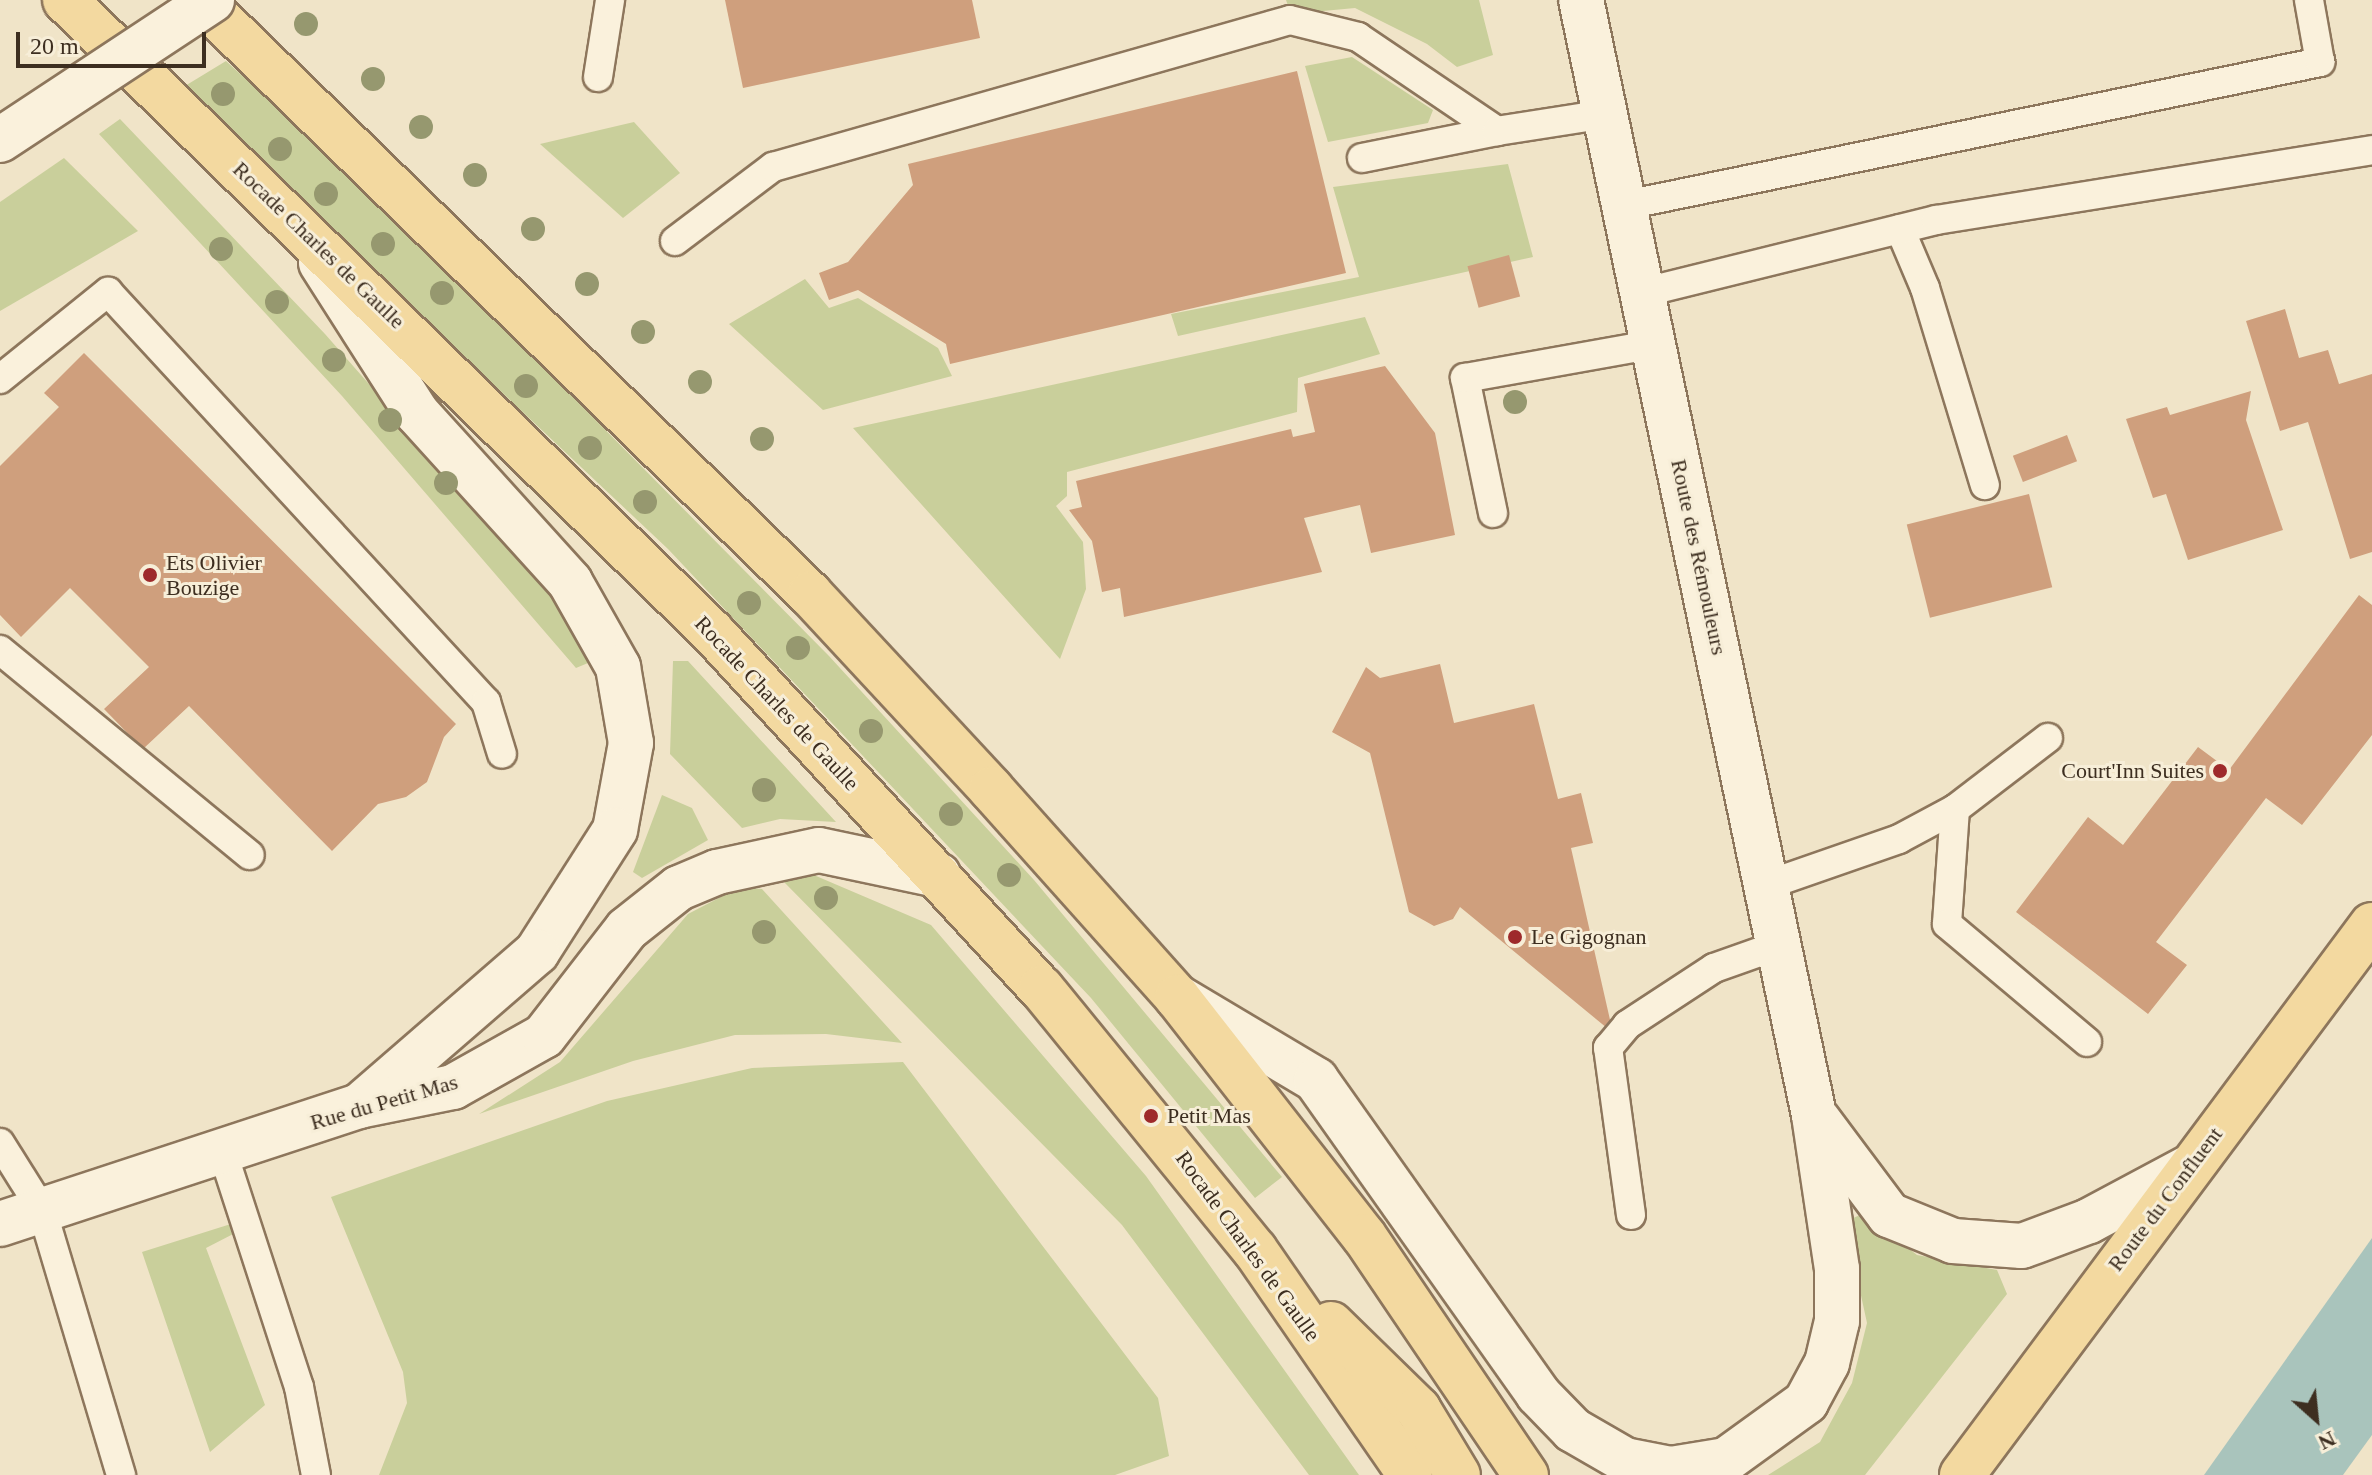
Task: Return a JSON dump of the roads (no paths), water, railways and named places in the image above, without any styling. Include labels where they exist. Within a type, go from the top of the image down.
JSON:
[{"type":"main road","name":"Rocade Charles de Gaulle","points":[[65,0],[292,217],[712,632],[938,875],[1151,1116],[1255,1250],[1410,1475]]},
{"type":"main road","points":[[200,0],[810,594],[1177,997],[1364,1236],[1526,1475]]},
{"type":"main road","name":"Route du Confluent","points":[[1962,1475],[2372,925]]},
{"type":"main road","points":[[1255,1250],[1418,1409],[1458,1475]]},
{"type":"street","points":[[0,140],[212,0]]},
{"type":"street","name":"Route des Rémouleurs","points":[[1177,997],[1316,1080],[1538,1394],[1573,1430],[1625,1460],[1671,1469],[1726,1460],[1764,1438],[1806,1402],[1827,1363],[1837,1321],[1837,1269],[1814,1115],[1656,344],[1581,0]]},
{"type":"street","points":[[292,217],[417,413],[570,582],[618,667],[631,743],[615,830],[537,952],[359,1106]]},
{"type":"street","name":"Rue du Petit Mas","points":[[0,1224],[359,1106],[453,1087],[544,1036],[627,929],[679,888],[717,872],[819,850],[938,875]]},
{"type":"street","points":[[1814,1115],[1889,1215],[1953,1241],[2022,1246],[2089,1221],[2188,1168]]},
{"type":"lane","points":[[598,77],[610,0]]},
{"type":"lane","points":[[1626,205],[2320,62],[2309,0]]},
{"type":"lane","points":[[675,241],[773,167],[1290,20],[1358,37],[1497,131]]},
{"type":"lane","points":[[1362,158],[1497,131],[1606,114]]},
{"type":"lane","points":[[1645,292],[1900,229],[2372,150]]},
{"type":"lane","points":[[1900,229],[1925,288],[1985,485]]},
{"type":"lane","points":[[0,379],[108,292],[486,702],[502,754]]},
{"type":"lane","points":[[1493,513],[1465,378],[1656,344]]},
{"type":"lane","points":[[0,650],[250,855]]},
{"type":"lane","points":[[1767,885],[1899,839],[1955,809],[2048,738]]},
{"type":"lane","points":[[1955,809],[1947,924],[2087,1042]]},
{"type":"lane","points":[[1631,1215],[1608,1048],[1627,1025],[1714,968],[1779,945]]},
{"type":"lane","points":[[0,1143],[42,1210],[121,1475]]},
{"type":"lane","points":[[222,1150],[299,1387],[316,1475]]},
{"type":"water","points":[[2372,1238],[2372,1435],[2343,1475],[2204,1475]]},
{"type":"place","name":"Ets Olivier Bouzige","points":[[150,575]]},
{"type":"place","name":"Court'Inn Suites","points":[[2220,771]]},
{"type":"place","name":"Le Gigognan","points":[[1515,937]]},
{"type":"place","name":"Petit Mas","points":[[1151,1116]]}]
